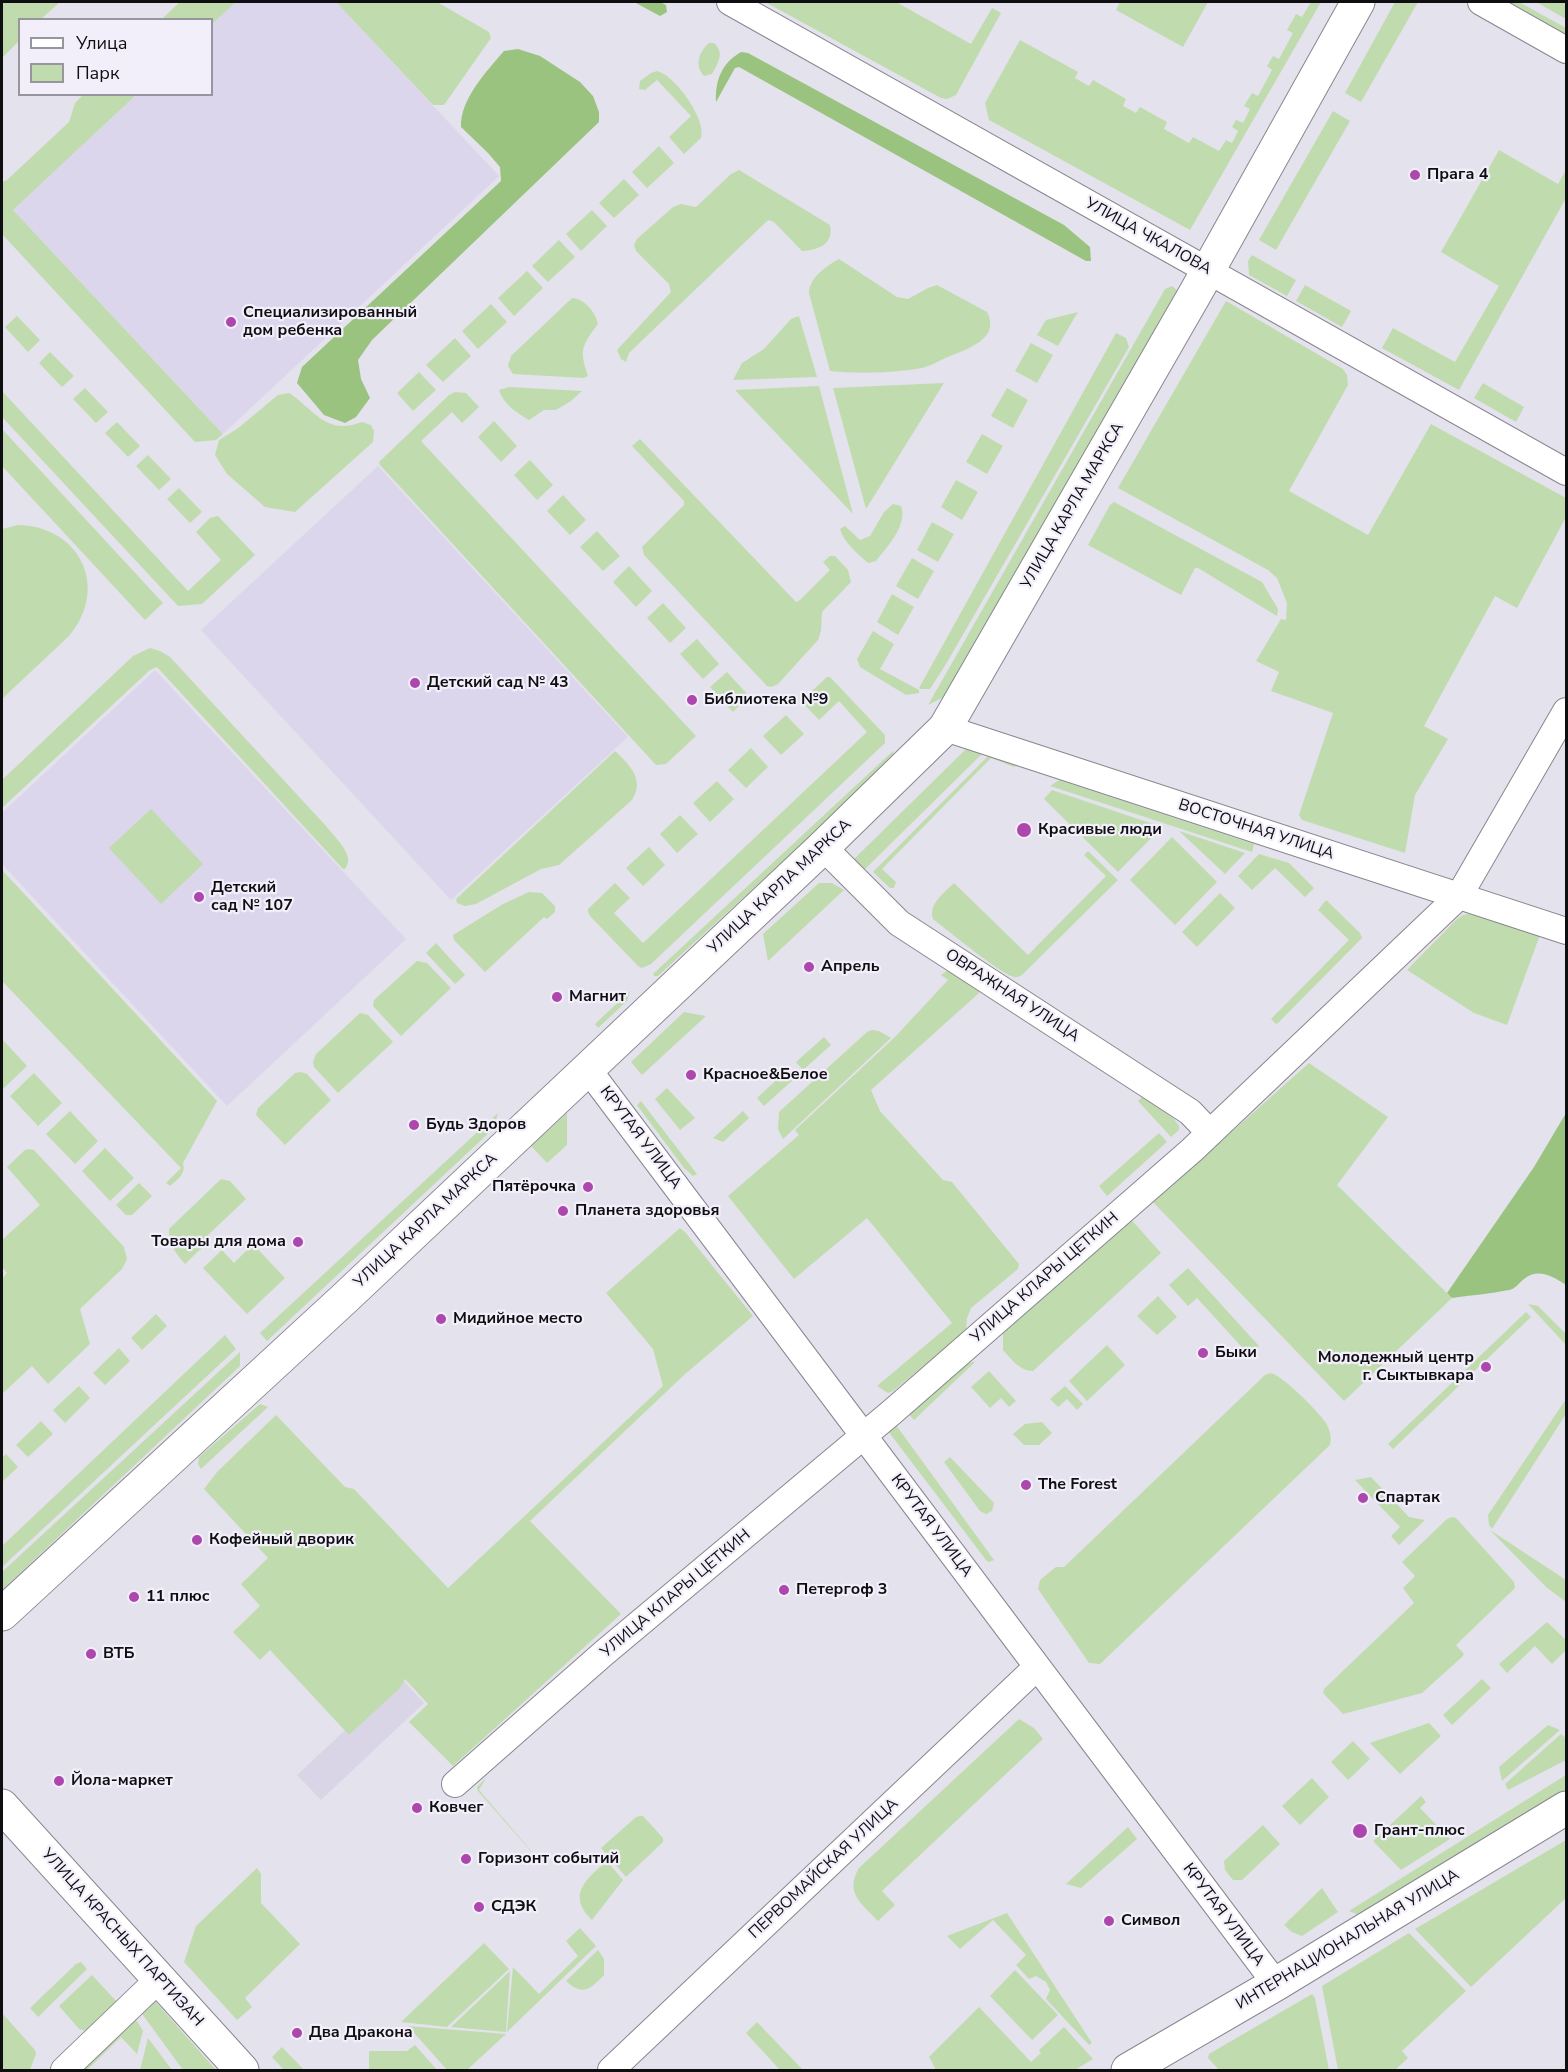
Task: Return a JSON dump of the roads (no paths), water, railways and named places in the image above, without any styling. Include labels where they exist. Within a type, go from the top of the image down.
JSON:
[{"type":"street","name":"УЛИЦА ЧКАЛОВА","points":[[730,2],[1566,472]]},
{"type":"street","name":"УЛИЦА КАРЛА МАРКСА","points":[[2,1614],[345,1298],[823,847],[945,728],[1208,271],[1358,2]]},
{"type":"street","points":[[1481,2],[1566,50]]},
{"type":"street","name":"УЛИЦА КЛАРЫ ЦЕТКИН","points":[[455,1784],[604,1653],[864,1436],[1210,1133],[1459,896],[1566,711]]},
{"type":"street","name":"ВОСТОЧНАЯ УЛИЦА","points":[[945,728],[1566,931]]},
{"type":"street","name":"ОВРАЖНАЯ УЛИЦА","points":[[823,847],[899,923],[1190,1112],[1210,1133]]},
{"type":"street","name":"КРУТАЯ УЛИЦА","points":[[587,1068],[1276,1984]]},
{"type":"street","name":"ПЕРВОМАЙСКАЯ УЛИЦА","points":[[611,2070],[1037,1667]]},
{"type":"street","name":"УЛИЦА КРАСНЫХ ПАРТИЗАН","points":[[2,1806],[242,2070]]},
{"type":"street","name":"ИНТЕРНАЦИОНАЛЬНАЯ УЛИЦА","points":[[1128,2070],[1276,1984],[1566,1808]]},
{"type":"street","points":[[64,2070],[159,1979]]},
{"type":"place","name":"Прага 4","points":[[1415,175]]},
{"type":"place","name":"Специализированный дом ребенка","points":[[231,322]]},
{"type":"place","name":"Детский сад № 43","points":[[415,683]]},
{"type":"place","name":"Библиотека №9","points":[[692,700]]},
{"type":"place","name":"Красивые люди","points":[[1024,830]]},
{"type":"place","name":"Детский сад № 107","points":[[199,897]]},
{"type":"place","name":"Апрель","points":[[809,967]]},
{"type":"place","name":"Магнит","points":[[557,997]]},
{"type":"place","name":"Красное&Белое","points":[[691,1075]]},
{"type":"place","name":"Будь Здоров","points":[[414,1125]]},
{"type":"place","name":"Пятёрочка","points":[[588,1187]]},
{"type":"place","name":"Планета здоровья","points":[[563,1211]]},
{"type":"place","name":"Товары для дома","points":[[298,1242]]},
{"type":"place","name":"Мидийное место","points":[[441,1319]]},
{"type":"place","name":"Быки","points":[[1203,1353]]},
{"type":"place","name":"Молодежный центр г. Сыктывкара","points":[[1486,1367]]},
{"type":"place","name":"The Forest","points":[[1026,1485]]},
{"type":"place","name":"Спартак","points":[[1363,1498]]},
{"type":"place","name":"Кофейный дворик","points":[[197,1540]]},
{"type":"place","name":"Петергоф 3","points":[[784,1590]]},
{"type":"place","name":"11 плюс","points":[[134,1597]]},
{"type":"place","name":"ВТБ","points":[[91,1654]]},
{"type":"place","name":"Йола-маркет","points":[[59,1781]]},
{"type":"place","name":"Ковчег","points":[[417,1808]]},
{"type":"place","name":"Грант-плюс","points":[[1360,1831]]},
{"type":"place","name":"Горизонт событий","points":[[466,1859]]},
{"type":"place","name":"СДЭК","points":[[479,1907]]},
{"type":"place","name":"Символ","points":[[1109,1921]]},
{"type":"place","name":"Два Дракона","points":[[297,2033]]}]
